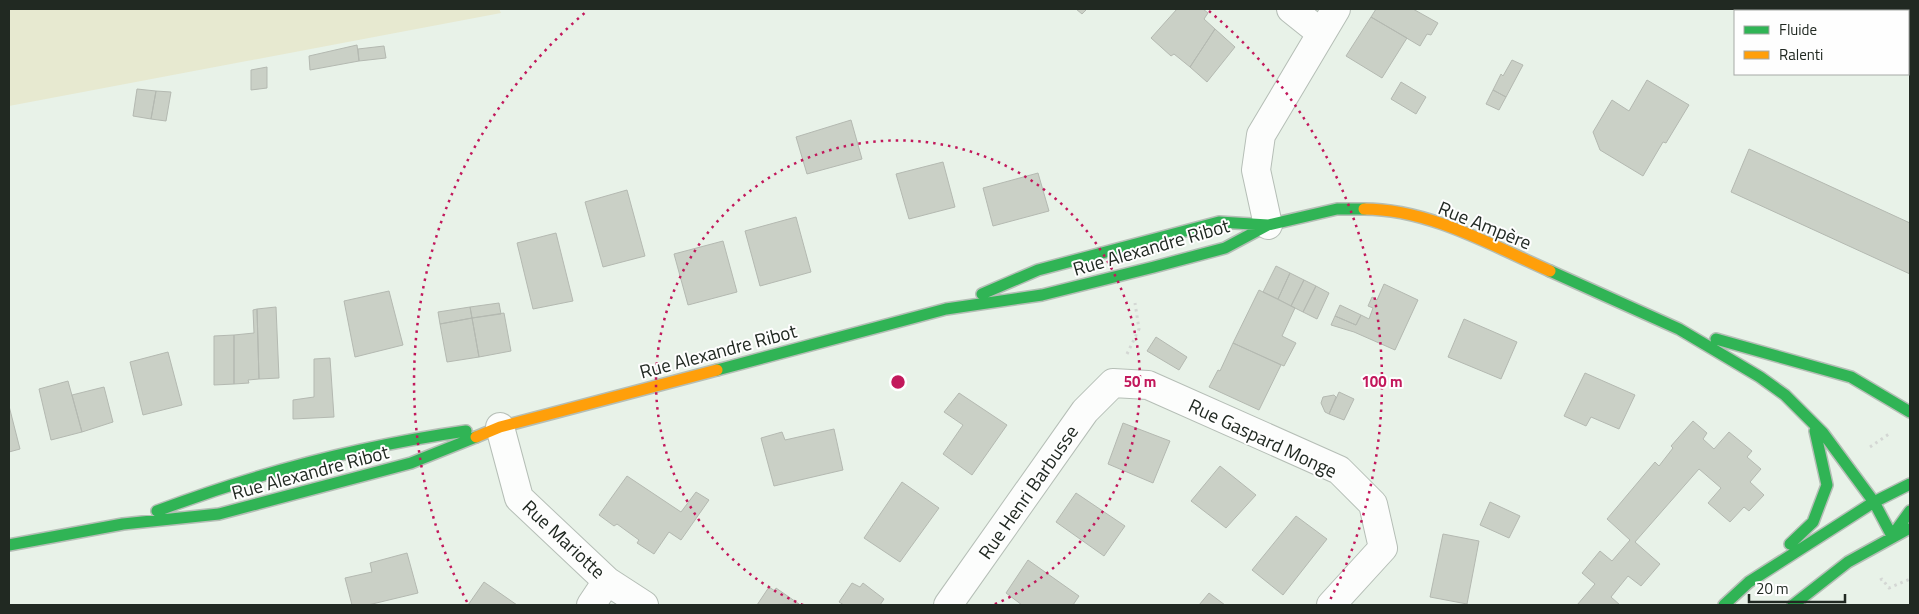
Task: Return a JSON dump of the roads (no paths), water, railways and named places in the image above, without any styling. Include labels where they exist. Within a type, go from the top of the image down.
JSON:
[{"type":"main road","name":"Rue Ampère","points":[[1268,225],[1337,209],[1382,209],[1446,225],[1678,329],[1760,377],[1810,418],[1874,502],[1892,536]]},
{"type":"main road","name":"Rue Alexandre Ribot","points":[[946,309],[1038,270],[1149,240],[1219,222],[1268,225]]},
{"type":"main road","name":"Rue Alexandre Ribot","points":[[9,546],[123,524],[219,514],[411,463],[500,427],[946,309],[1042,295],[1225,248],[1268,225]]},
{"type":"main road","name":"Rue Ampère","points":[[1678,329],[1852,377],[1910,412]]},
{"type":"main road","points":[[1774,566],[1793,539],[1813,522],[1827,485],[1821,450],[1810,418]]},
{"type":"main road","name":"Rue Alexandre Ribot","points":[[123,524],[212,490],[269,472],[404,438],[500,427]]},
{"type":"main road","points":[[1724,605],[1749,582],[1874,502],[1910,484]]},
{"type":"main road","points":[[1892,536],[1910,511]]},
{"type":"main road","points":[[1793,605],[1830,575],[1892,536],[1910,528]]},
{"type":"street","points":[[1291,9],[1321,33]]},
{"type":"street","points":[[1268,225],[1256,170],[1261,135],[1336,9]]},
{"type":"street","name":"Rue Henri Barbusse","points":[[948,605],[1084,411],[1113,383]]},
{"type":"street","name":"Rue Gaspard Monge","points":[[1113,383],[1148,385],[1339,470],[1373,504],[1382,548],[1331,605]]},
{"type":"street","name":"Rue Mariotte","points":[[500,427],[519,498],[607,580],[644,605]]},
{"type":"street","points":[[590,605],[607,580]]}]
